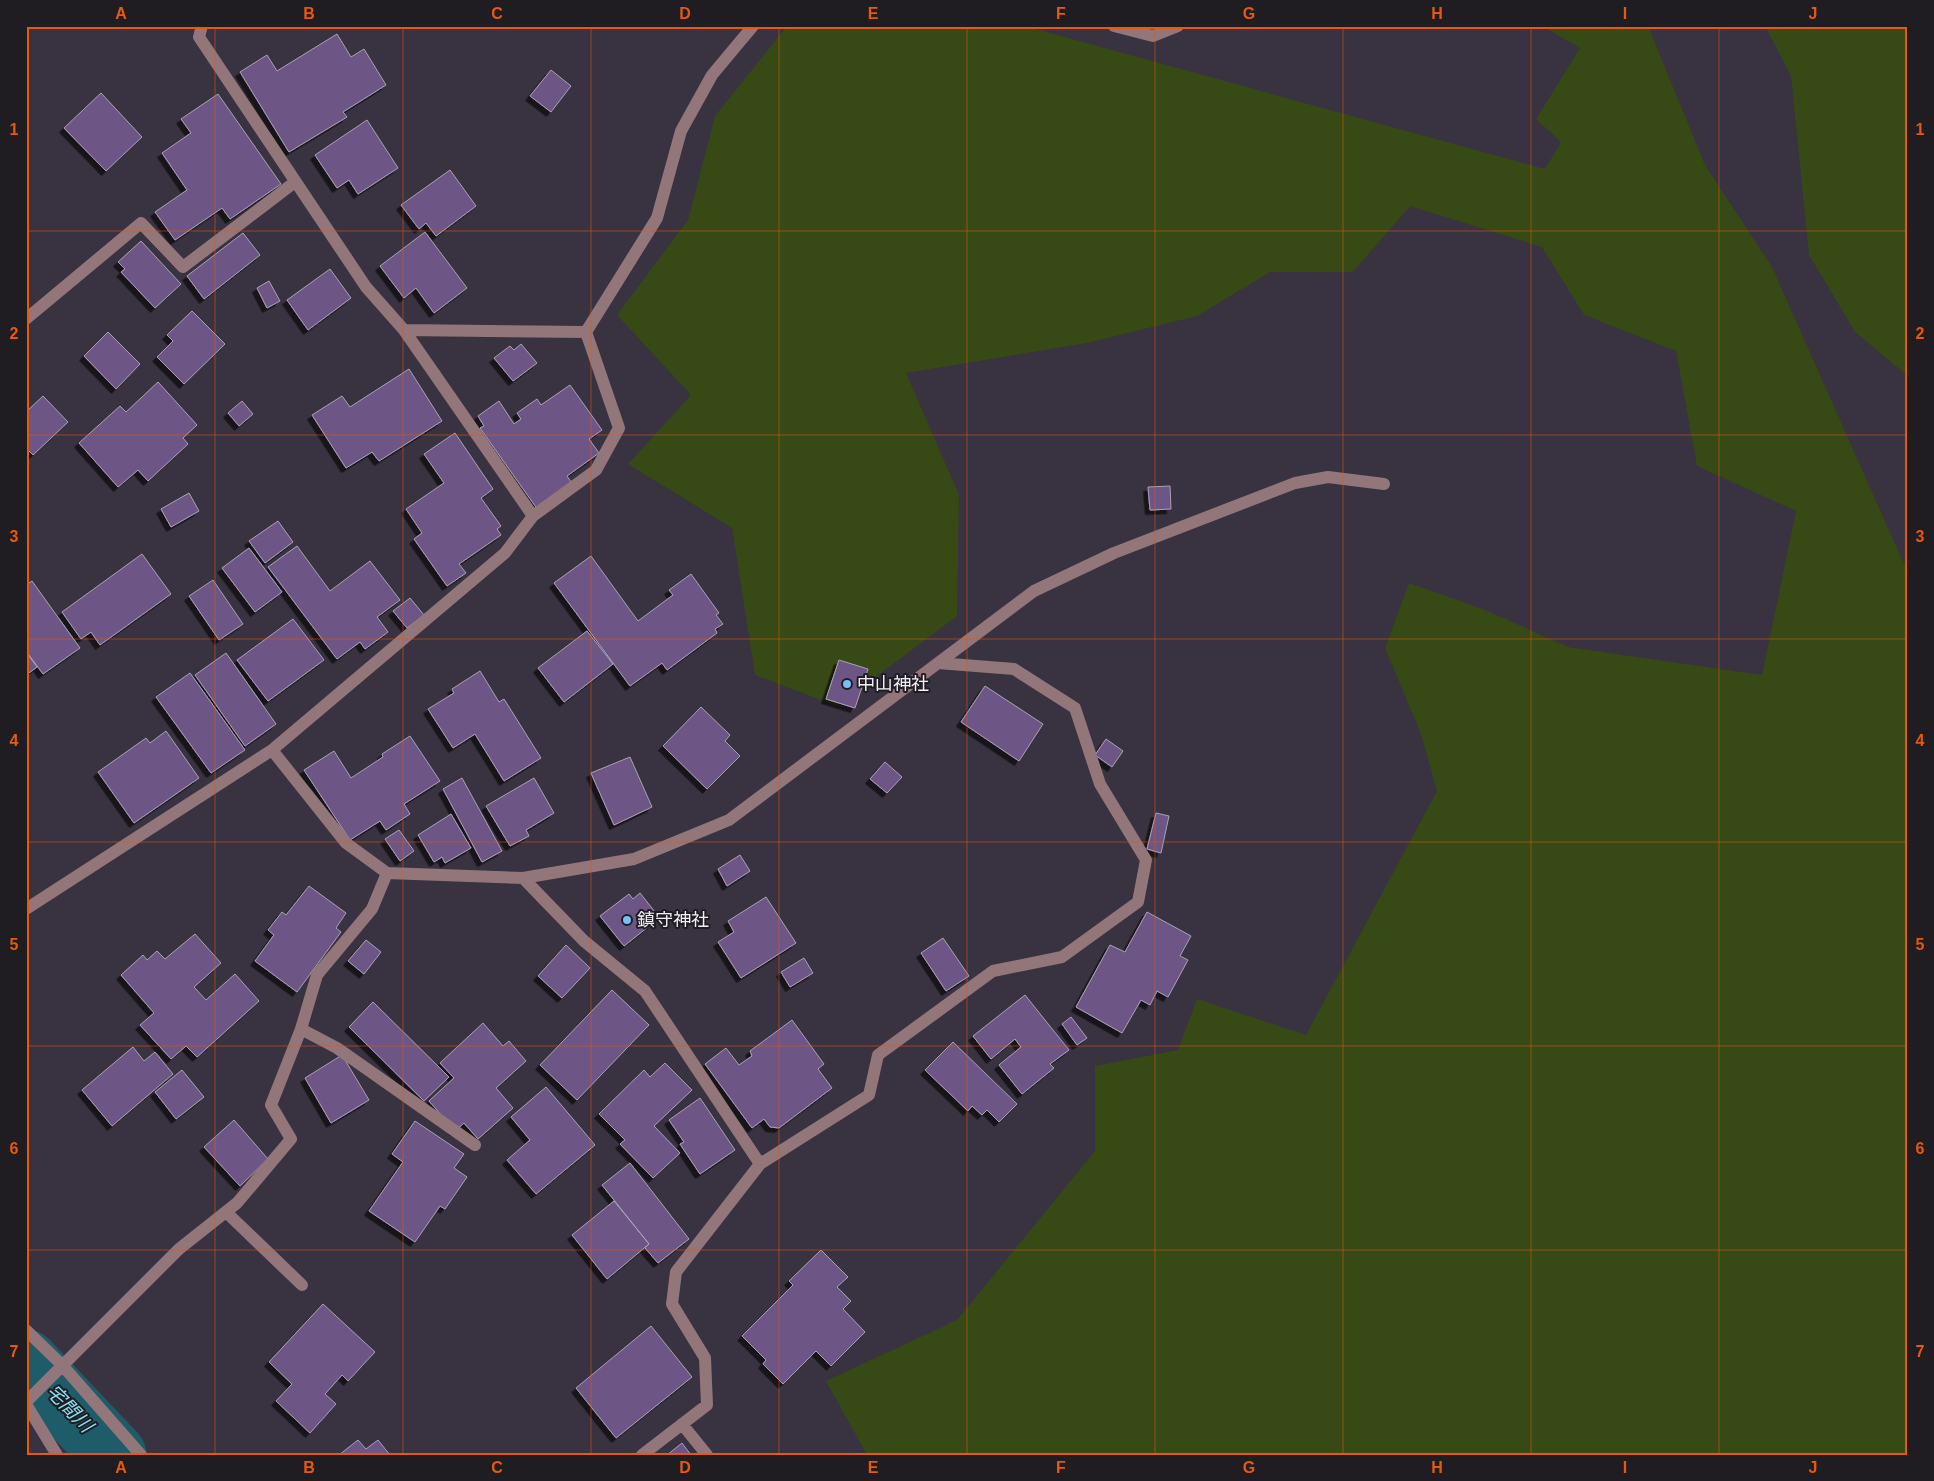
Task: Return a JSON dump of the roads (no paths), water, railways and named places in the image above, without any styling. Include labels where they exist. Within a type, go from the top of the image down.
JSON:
[{"type":"street","points":[[202,26],[199,37],[295,182],[366,287],[404,330],[533,516]]},
{"type":"street","points":[[586,332],[658,218],[681,131],[712,75],[753,26]]},
{"type":"street","points":[[1114,26],[1153,36],[1178,26]]},
{"type":"street","points":[[26,319],[141,223],[183,267],[295,182]]},
{"type":"street","points":[[404,330],[586,332]]},
{"type":"street","points":[[26,909],[272,750],[505,552],[533,516],[596,470],[618,428],[586,332]]},
{"type":"street","points":[[272,750],[346,843],[387,873],[523,878],[634,859],[730,820],[1034,591],[1114,553],[1295,483],[1328,477],[1384,484]]},
{"type":"street","points":[[642,1455],[707,1405],[705,1358],[672,1304],[676,1272],[760,1164],[868,1095],[878,1055],[993,971],[1062,957],[1138,902],[1146,860],[1100,784],[1075,708],[1014,669],[938,663]]},
{"type":"street","points":[[57,1455],[29,1400],[179,1249],[236,1203],[291,1139],[271,1105],[301,1029],[317,975],[372,909],[387,873]]},
{"type":"street","points":[[523,878],[584,941],[645,991],[760,1164]]},
{"type":"street","points":[[301,1029],[337,1048],[475,1145]]},
{"type":"street","points":[[226,1212],[302,1284]]},
{"type":"street","points":[[26,1330],[59,1369],[141,1455]]},
{"type":"street","points":[[682,1424],[707,1455]]},
{"type":"waterway","name":"宅間川","points":[[26,1362],[114,1455]]},
{"type":"place","name":"中山神社","points":[[847,684]]},
{"type":"place","name":"鎮守神社","points":[[627,920]]}]
